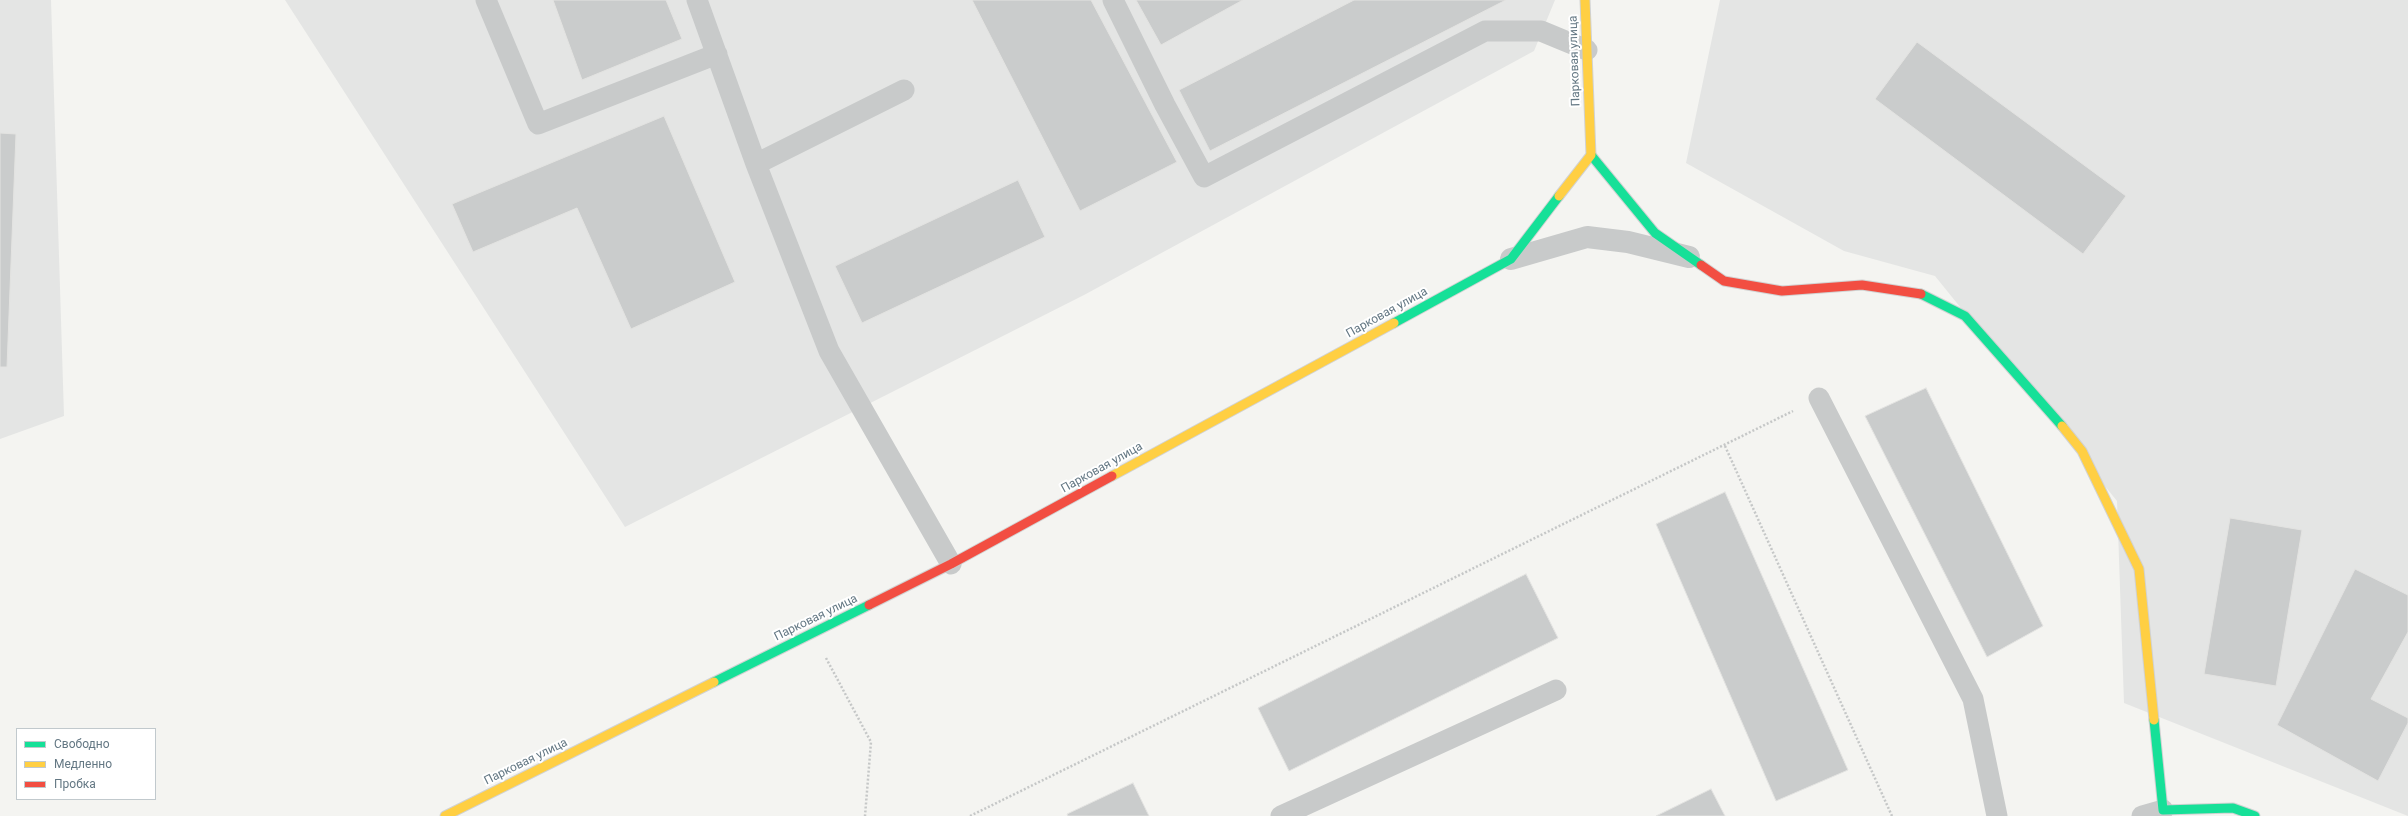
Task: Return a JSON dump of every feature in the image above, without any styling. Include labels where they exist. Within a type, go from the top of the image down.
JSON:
[{"type":"street","name":"Парковая улица","points":[[444,816],[951,564],[1511,259],[1591,155],[1585,0]]},
{"type":"street","points":[[1591,155],[1655,234],[1724,282],[1782,291],[1862,285],[1922,294],[1964,316],[2047,407],[2082,451],[2139,569],[2164,813],[2233,808],[2255,816]]},
{"type":"street","points":[[1511,259],[1587,237],[1628,242],[1689,257]]},
{"type":"lane","points":[[486,0],[538,124],[717,54]]},
{"type":"lane","points":[[697,0],[756,164],[829,351],[951,564]]},
{"type":"lane","points":[[1113,0],[1165,104],[1204,177],[1485,31],[1542,30],[1587,50]]},
{"type":"lane","points":[[756,164],[904,90]]},
{"type":"lane","points":[[1819,398],[1973,699],[1997,816]]},
{"type":"lane","points":[[1281,816],[1556,690]]},
{"type":"lane","points":[[2142,816],[2164,813]]},
{"type":"path","points":[[970,816],[1725,446],[1819,398]]},
{"type":"path","points":[[1725,446],[1892,816]]},
{"type":"path","points":[[813,632],[871,742],[865,816]]},
{"type":"shaded area","points":[[0,0],[51,0],[64,416],[0,439]]},
{"type":"shaded area","points":[[285,0],[1555,0],[1534,51],[1084,295],[625,527]]},
{"type":"shaded area","points":[[1720,0],[2408,0],[2408,816],[2124,703],[2117,501],[1935,276],[1844,251],[1686,163]]},
{"type":"building","points":[[553,0],[666,0],[682,39],[582,80]]},
{"type":"building","points":[[972,0],[1091,0],[1177,162],[1080,211]]},
{"type":"building","points":[[1136,0],[1243,0],[1161,45]]},
{"type":"building","points":[[1354,0],[1506,0],[1210,151],[1179,90]]},
{"type":"building","points":[[1917,42],[2126,196],[2083,254],[1875,99]]},
{"type":"building","points":[[664,116],[735,282],[631,329],[577,208],[473,252],[452,204]]},
{"type":"building","points":[[0,133],[16,134],[7,367],[0,367]]},
{"type":"building","points":[[1018,180],[1045,237],[862,323],[835,266]]},
{"type":"building","points":[[1926,388],[2043,626],[1987,657],[1865,416]]},
{"type":"building","points":[[1725,492],[1848,770],[1776,801],[1656,524]]},
{"type":"building","points":[[2230,518],[2302,530],[2276,686],[2204,674]]},
{"type":"building","points":[[2355,569],[2408,595],[2408,632],[2371,699],[2408,718],[2408,723],[2378,781],[2277,725]]},
{"type":"building","points":[[1526,574],[1558,638],[1289,771],[1258,708]]},
{"type":"building","points":[[1133,783],[1149,816],[1068,816],[1067,814]]},
{"type":"building","points":[[1711,789],[1725,816],[1656,816]]},
{"type":"traffic: fast","points":[[1591,155],[1655,233],[1701,265]]},
{"type":"traffic: fast","points":[[1394,323],[1511,259],[1559,196]]},
{"type":"traffic: fast","points":[[1921,294],[1965,316],[2062,426]]},
{"type":"traffic: fast","points":[[714,682],[869,605]]},
{"type":"traffic: fast","points":[[2154,720],[2163,810],[2233,808],[2255,816]]},
{"type":"traffic: slow","points":[[1559,196],[1591,155],[1585,0]]},
{"type":"traffic: slow","points":[[1112,476],[1394,323]]},
{"type":"traffic: slow","points":[[2062,426],[2082,451],[2139,569],[2154,720]]},
{"type":"traffic: slow","points":[[445,816],[714,682]]},
{"type":"traffic: jam","points":[[1701,265],[1724,281],[1782,291],[1862,285],[1921,294]]},
{"type":"traffic: jam","points":[[869,605],[951,564],[1112,476]]}]
